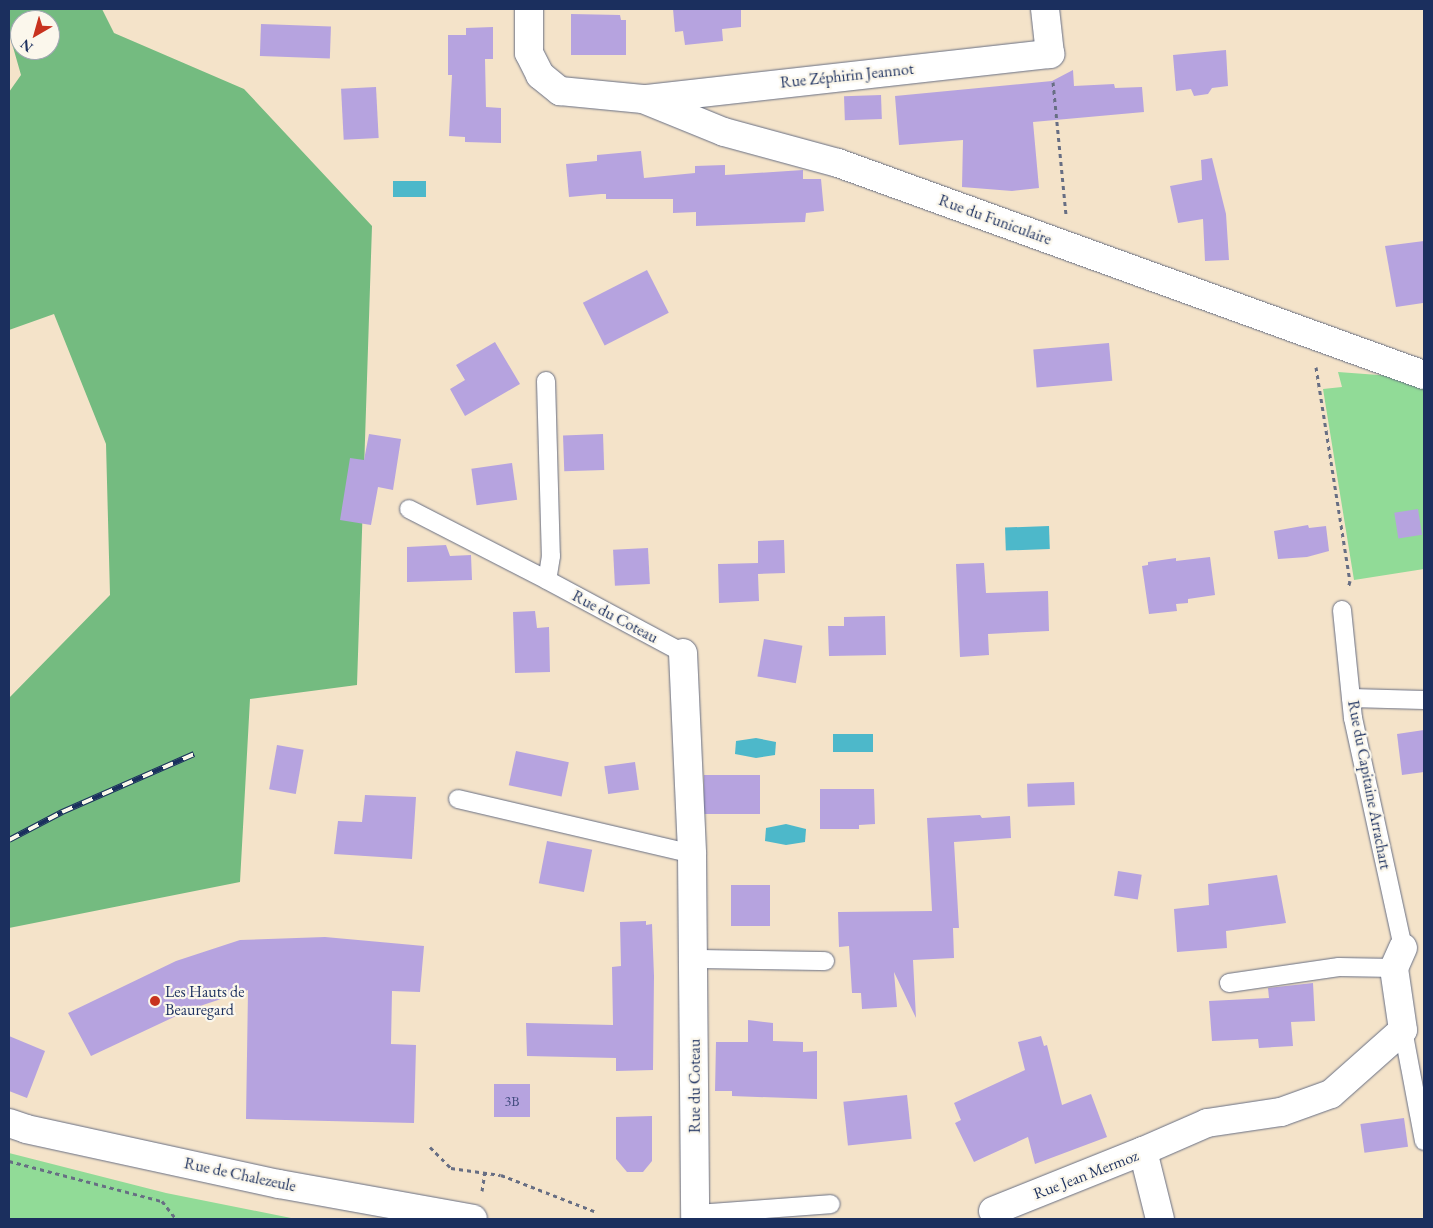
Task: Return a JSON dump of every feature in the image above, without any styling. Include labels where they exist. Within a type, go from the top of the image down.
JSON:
[{"type":"street","name":"Rue du Funiculaire","points":[[529,9],[529,53],[540,76],[560,91],[643,99],[724,132],[838,163],[1424,375]]},
{"type":"street","points":[[1045,9],[1050,54]]},
{"type":"street","name":"Rue Zéphirin Jeannot","points":[[643,99],[1050,54]]},
{"type":"street","name":"Rue du Coteau","points":[[683,653],[692,854],[696,1216]]},
{"type":"street","name":"Rue du Capitaine Arrachart","points":[[1399,958],[1404,1030]]},
{"type":"street","points":[[1144,1151],[1207,1123],[1281,1112],[1331,1094],[1404,1030]]},
{"type":"street","name":"Rue de Chalezeule","points":[[9,1123],[279,1184],[477,1208]]},
{"type":"street","name":"Rue Jean Mermoz","points":[[993,1211],[1144,1151],[1160,1219]]},
{"type":"lane","points":[[546,381],[551,556],[547,580]]},
{"type":"lane","name":"Rue du Coteau","points":[[409,509],[683,653]]},
{"type":"lane","name":"Rue du Capitaine Arrachart","points":[[1342,610],[1351,698],[1399,958]]},
{"type":"lane","points":[[1351,698],[1424,700]]},
{"type":"lane","points":[[458,799],[692,854]]},
{"type":"lane","points":[[1229,984],[1399,958]]},
{"type":"lane","points":[[694,959],[824,961]]},
{"type":"lane","name":"Rue du Capitaine Arrachart","points":[[1404,1030],[1424,1141]]},
{"type":"lane","name":"Rue du Coteau","points":[[696,1216],[831,1204]]},
{"type":"path","points":[[1050,54],[1068,230],[1066,246]]},
{"type":"path","points":[[1310,333],[1350,581],[1342,610]]},
{"type":"path","points":[[430,1147],[451,1168],[485,1173],[541,1189],[594,1211]]},
{"type":"path","points":[[9,1161],[162,1201],[176,1219]]},
{"type":"path","points":[[477,1208],[485,1173]]},
{"type":"green space","points":[[9,9],[102,9],[114,33],[244,89],[372,226],[357,685],[250,699],[240,882],[9,928],[9,698],[110,595],[106,444],[54,314],[9,330],[9,92],[21,75],[17,60],[60,60],[60,10],[10,10],[10,36]]},
{"type":"green space","points":[[1338,372],[1392,376],[1424,389],[1424,569],[1354,580],[1323,389],[1342,387]]},
{"type":"green space","points":[[9,1153],[166,1193],[296,1219],[9,1219]]},
{"type":"water","points":[[393,181],[426,181],[426,197],[393,197]]},
{"type":"water","points":[[1049,526],[1050,549],[1006,551],[1005,528]]},
{"type":"water","points":[[833,734],[873,734],[873,752],[833,752]]},
{"type":"water","points":[[756,738],[776,742],[775,755],[756,758],[735,754],[736,741]]},
{"type":"water","points":[[786,824],[806,829],[805,842],[786,845],[765,841],[766,828]]},
{"type":"building","points":[[673,9],[741,9],[741,27],[722,29],[723,41],[685,45],[683,31],[675,32]]},
{"type":"building","points":[[571,14],[620,15],[621,20],[626,20],[626,55],[571,55]]},
{"type":"building","points":[[261,24],[331,26],[330,58],[260,56]]},
{"type":"building","points":[[493,27],[493,59],[485,59],[486,107],[501,108],[501,143],[465,142],[465,137],[449,136],[452,75],[448,75],[448,35],[466,35],[466,28]]},
{"type":"building","points":[[1226,50],[1228,86],[1212,88],[1208,94],[1194,96],[1191,89],[1176,91],[1173,55]]},
{"type":"building","points":[[1073,70],[1074,86],[1114,84],[1115,88],[1142,87],[1144,112],[1033,122],[1039,188],[1012,191],[962,187],[963,140],[899,145],[895,96],[1052,81]]},
{"type":"building","points":[[376,87],[379,138],[344,140],[341,89]]},
{"type":"building","points":[[881,95],[882,119],[845,120],[844,96]]},
{"type":"building","points":[[641,151],[644,178],[695,173],[695,166],[725,165],[725,175],[803,170],[803,179],[821,179],[824,211],[806,213],[805,222],[696,226],[696,212],[673,213],[673,199],[606,199],[606,194],[569,197],[566,164],[597,161],[597,155]]},
{"type":"building","points":[[1212,158],[1226,214],[1229,260],[1205,261],[1203,219],[1178,223],[1170,186],[1202,180],[1201,160]]},
{"type":"building","points":[[1424,241],[1423,303],[1396,307],[1385,246]]},
{"type":"building","points":[[647,270],[669,313],[605,345],[583,303]]},
{"type":"building","points":[[495,342],[520,384],[465,416],[450,389],[465,380],[456,365]]},
{"type":"building","points":[[1109,343],[1112,381],[1037,387],[1033,350]]},
{"type":"building","points":[[369,434],[401,439],[393,490],[378,487],[371,525],[340,520],[350,458],[364,460]]},
{"type":"building","points":[[603,434],[604,470],[564,471],[563,435]]},
{"type":"building","points":[[512,463],[517,500],[477,505],[471,469]]},
{"type":"building","points":[[1418,509],[1422,535],[1398,538],[1394,513]]},
{"type":"building","points":[[1308,525],[1309,528],[1326,526],[1329,551],[1307,557],[1278,559],[1274,531]]},
{"type":"building","points":[[784,540],[785,573],[758,574],[759,601],[719,603],[718,564],[758,563],[758,541]]},
{"type":"building","points":[[446,545],[450,556],[471,555],[472,580],[407,582],[407,547]]},
{"type":"building","points":[[648,548],[650,584],[615,586],[613,550]]},
{"type":"building","points":[[1210,557],[1215,595],[1188,599],[1188,603],[1176,604],[1177,611],[1149,614],[1142,566],[1148,565],[1148,562],[1176,558],[1176,561]]},
{"type":"building","points":[[984,563],[986,593],[1048,591],[1049,631],[988,634],[989,655],[960,657],[956,564]]},
{"type":"building","points":[[535,611],[537,628],[549,627],[550,672],[515,673],[513,612]]},
{"type":"building","points":[[885,616],[886,655],[829,656],[828,626],[844,626],[844,617]]},
{"type":"building","points":[[764,639],[802,646],[796,683],[757,676]]},
{"type":"building","points":[[1424,730],[1424,772],[1402,775],[1397,734]]},
{"type":"building","points":[[277,745],[304,750],[296,794],[269,789]]},
{"type":"building","points":[[516,751],[569,762],[562,796],[509,785]]},
{"type":"building","points":[[635,762],[639,790],[608,794],[604,766]]},
{"type":"building","points":[[704,775],[760,775],[760,814],[704,814]]},
{"type":"building","points":[[1074,782],[1075,805],[1028,807],[1027,784]]},
{"type":"building","points":[[820,789],[874,789],[875,824],[859,825],[859,829],[820,829]]},
{"type":"building","points":[[365,795],[416,797],[412,859],[334,854],[338,821],[362,822]]},
{"type":"building","points":[[980,815],[982,818],[1010,816],[1011,838],[954,842],[959,928],[953,928],[954,958],[913,960],[916,1018],[894,972],[897,1007],[862,1009],[861,993],[852,993],[849,946],[839,947],[838,912],[932,911],[927,818]]},
{"type":"building","points":[[547,841],[592,850],[584,892],[539,883]]},
{"type":"building","points":[[1118,871],[1142,875],[1138,899],[1114,896]]},
{"type":"building","points":[[1277,875],[1286,923],[1226,931],[1227,948],[1177,952],[1174,909],[1209,905],[1208,884]]},
{"type":"building","points":[[731,885],[770,885],[770,926],[731,926]]},
{"type":"building","points":[[646,921],[646,925],[652,924],[654,976],[653,1070],[616,1071],[616,1058],[527,1056],[526,1023],[613,1025],[612,967],[621,966],[620,922]]},
{"type":"building","points":[[325,937],[424,946],[420,992],[392,991],[391,1044],[416,1045],[414,1123],[246,1119],[248,990],[191,1009],[91,1056],[68,1013],[176,961],[240,940]]},
{"type":"building","points":[[1313,983],[1315,1021],[1291,1022],[1293,1046],[1259,1048],[1258,1039],[1212,1041],[1209,1001],[1269,998],[1268,988]]},
{"type":"building","points":[[748,1020],[773,1023],[773,1041],[803,1042],[803,1052],[817,1051],[817,1099],[732,1096],[732,1091],[715,1091],[716,1042],[748,1042]]},
{"type":"building","points":[[9,1036],[45,1051],[27,1098],[9,1091]]},
{"type":"building","points":[[1041,1036],[1044,1046],[1047,1045],[1062,1105],[1091,1094],[1107,1137],[1035,1164],[1028,1137],[974,1162],[955,1123],[961,1120],[954,1103],[1025,1070],[1018,1042]]},
{"type":"building","points":[[494,1084],[530,1084],[530,1117],[494,1117]]},
{"type":"building","points":[[907,1095],[912,1139],[848,1145],[843,1102]]},
{"type":"building","points":[[652,1116],[652,1161],[643,1172],[627,1172],[616,1159],[616,1117]]},
{"type":"building","points":[[1404,1118],[1408,1147],[1364,1153],[1360,1124]]},
{"type":"railway","points":[[9,840],[62,812],[194,754]]},
{"type":"place","name":"Les Hauts de Beauregard","points":[[155,1001]]}]
